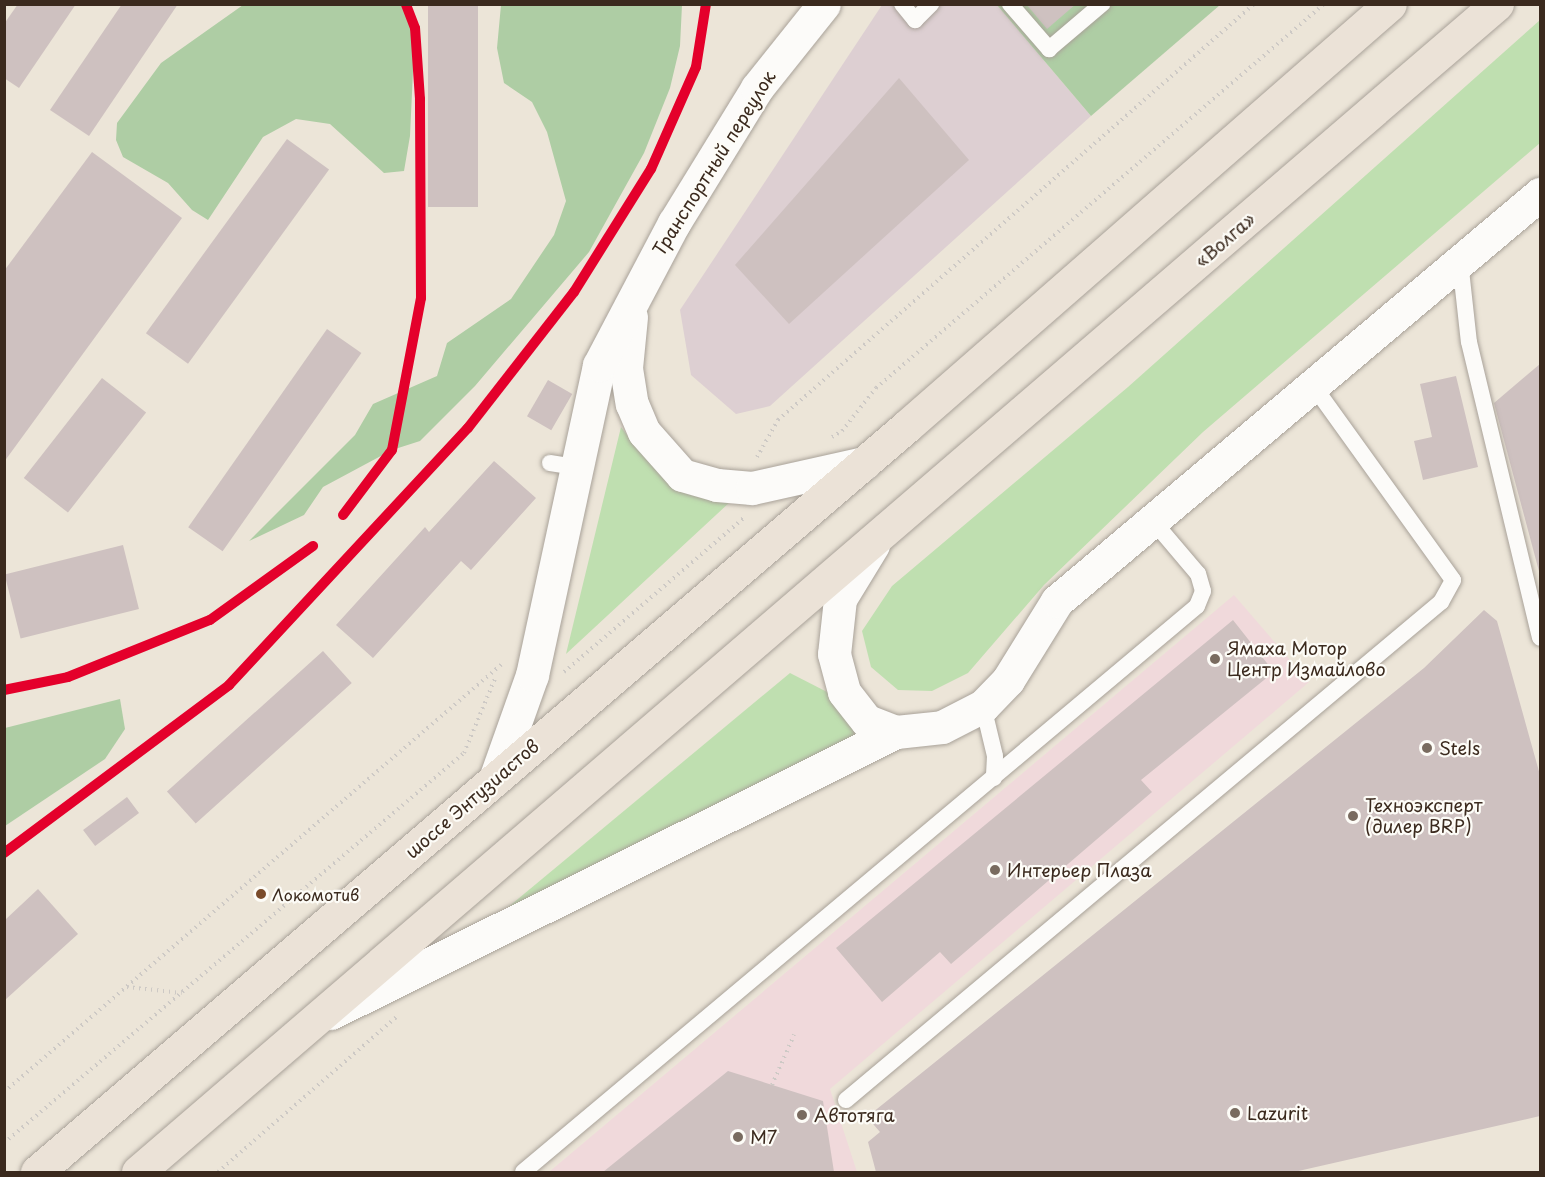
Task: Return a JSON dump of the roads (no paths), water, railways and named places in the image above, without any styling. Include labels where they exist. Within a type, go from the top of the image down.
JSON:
[{"type":"highway","name":"шоссе Энтузиастов","points":[[37,1173],[907,426],[1390,4]]},
{"type":"highway","name":"«Волга»","points":[[873,545],[1497,4]]},
{"type":"highway","points":[[138,1173],[873,545]]},
{"type":"street","name":"Транспортный переулок","points":[[495,779],[532,675],[563,465],[599,365],[634,283],[757,88],[824,4]]},
{"type":"street","points":[[314,1022],[896,732],[942,726],[983,706],[1008,680],[1057,601],[1540,194]]},
{"type":"street","points":[[634,283],[626,368],[632,404],[644,432],[682,475],[717,485],[752,488],[864,463]]},
{"type":"street","points":[[873,545],[840,599],[834,654],[844,692],[867,721],[896,732]]},
{"type":"lane","points":[[902,4],[915,20],[932,4]]},
{"type":"lane","points":[[1010,4],[1048,49],[1102,4]]},
{"type":"lane","points":[[1460,261],[1469,342],[1540,638]]},
{"type":"lane","points":[[846,1100],[1442,602],[1453,580],[1313,385]]},
{"type":"lane","points":[[523,1173],[1197,606],[1203,591],[1198,574],[1153,521]]},
{"type":"lane","points":[[983,706],[995,756],[994,778]]},
{"type":"place","name":"Ямаха Мотор Центр Измайлово","points":[[1215,659]]},
{"type":"place","name":"Stels","points":[[1427,748]]},
{"type":"place","name":"Техноэксперт (дилер BRP)","points":[[1353,816]]},
{"type":"place","name":"Интерьер Плаза","points":[[995,870]]},
{"type":"place","name":"Локомотив","points":[[261,894]]},
{"type":"place","name":"Lazurit","points":[[1235,1113]]},
{"type":"place","name":"Автотяга","points":[[802,1115]]},
{"type":"place","name":"М7","points":[[738,1137]]}]
